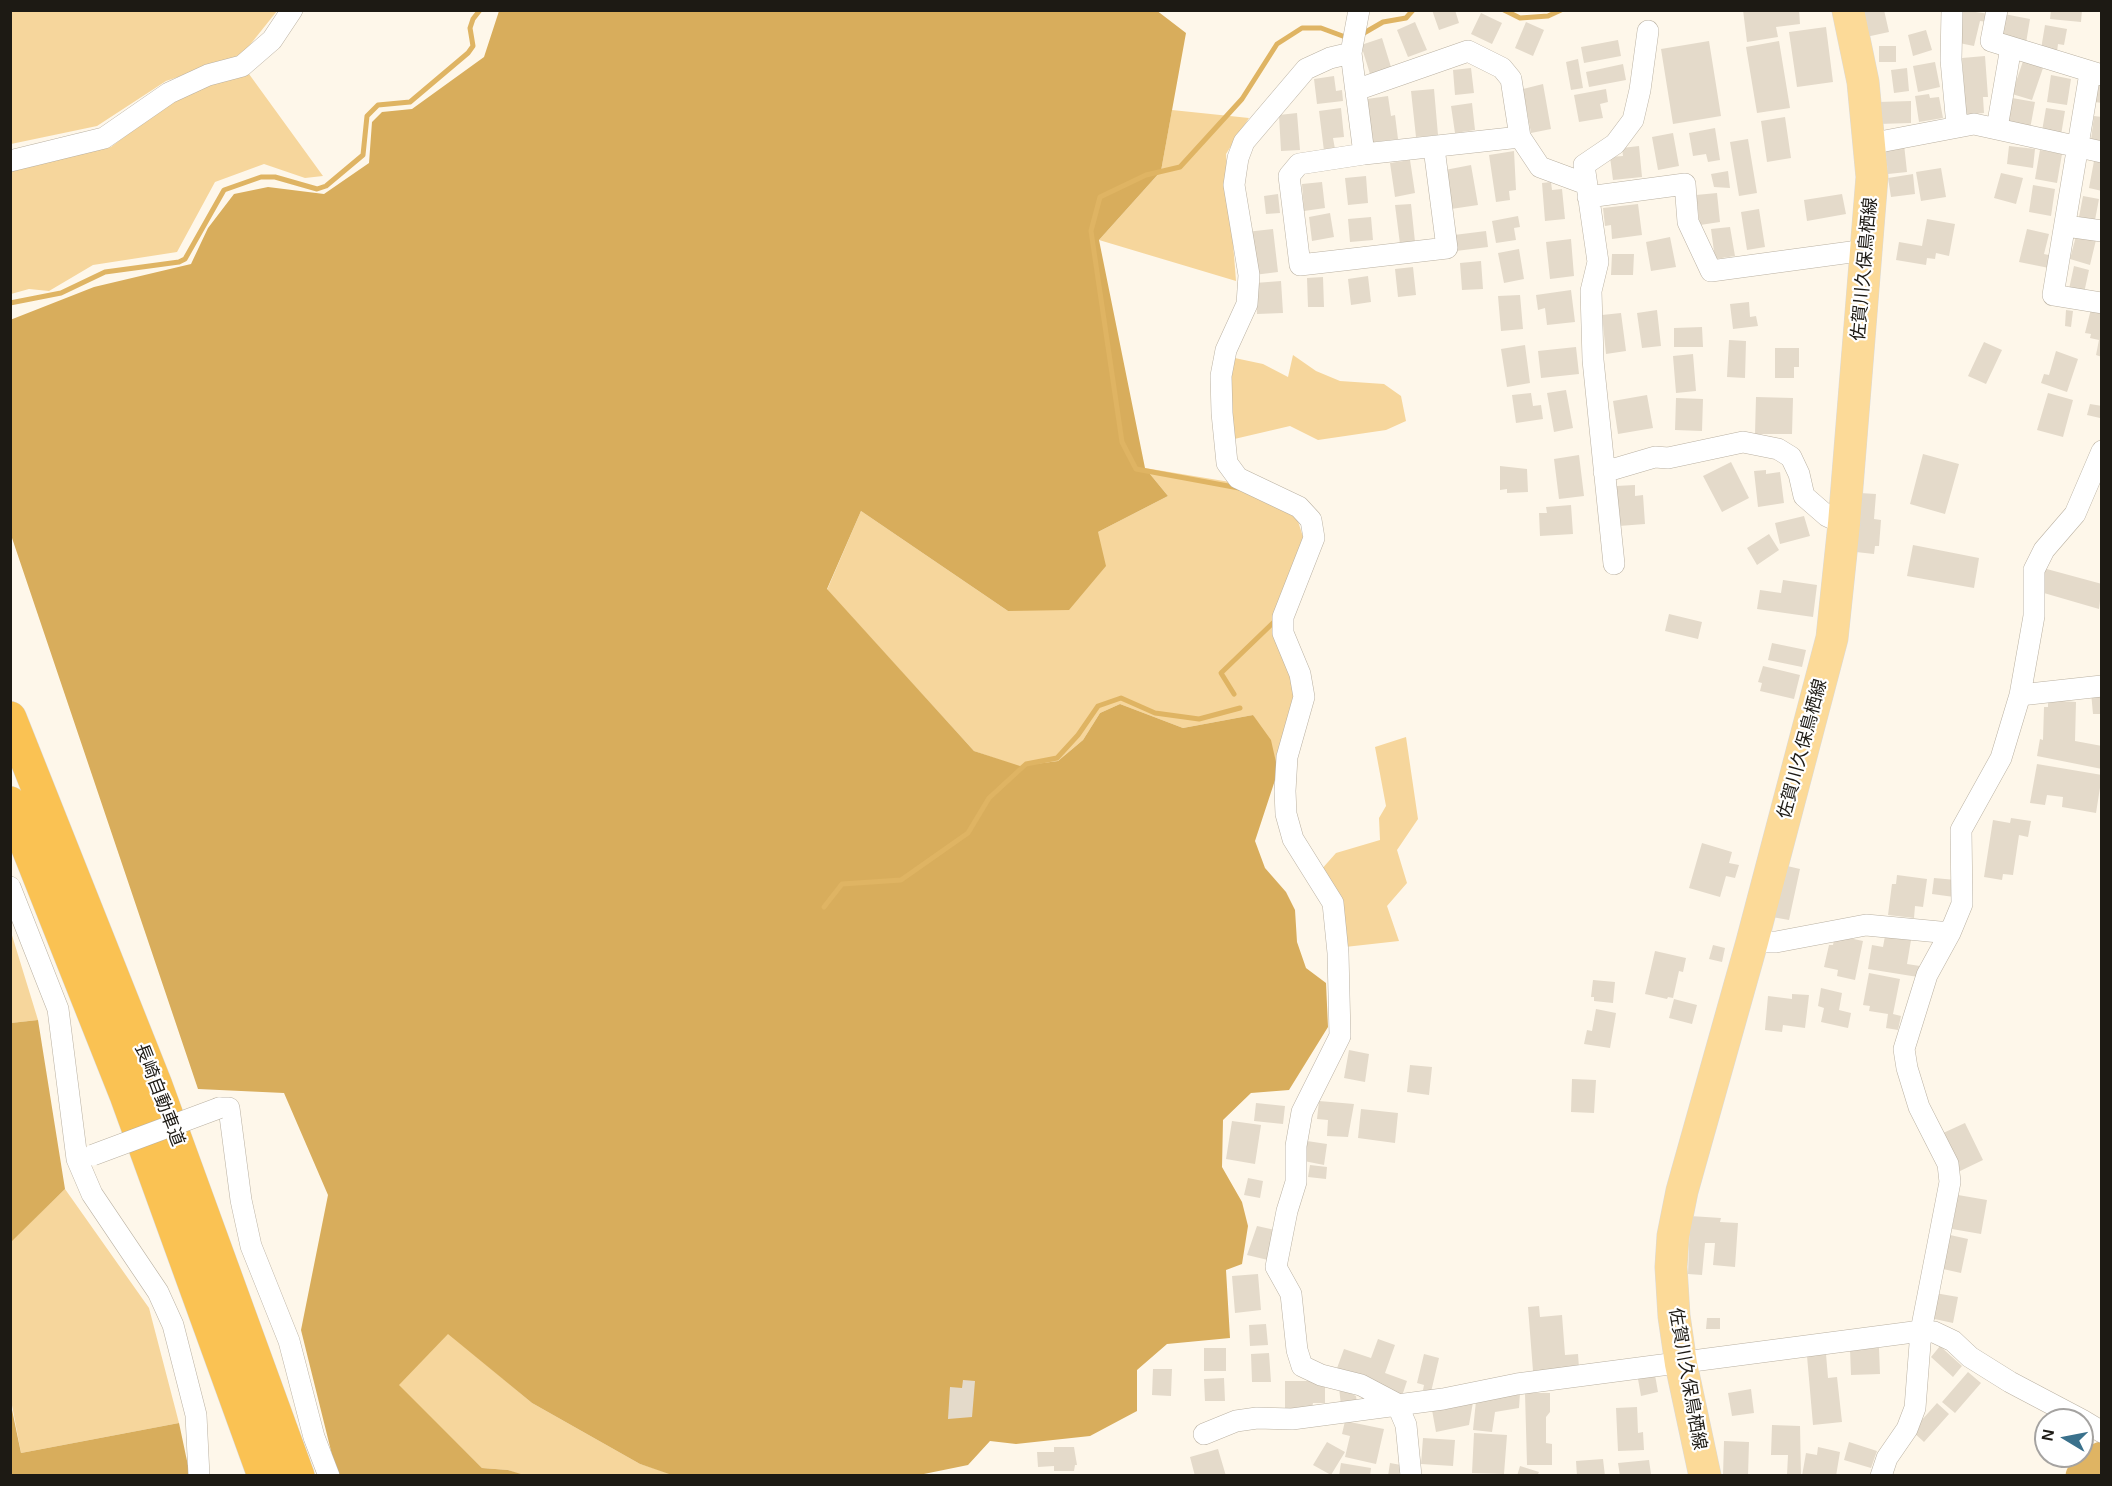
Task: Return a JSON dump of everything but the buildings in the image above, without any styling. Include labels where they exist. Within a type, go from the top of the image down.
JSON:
[{"type":"highway","name":"長崎自動車道","points":[[10,718],[159,1094],[298,1476]]},
{"type":"highway","name":"長崎自動車道","points":[[10,803],[142,1138],[264,1476]]},
{"type":"main road","name":"佐賀川久保鳥栖線","points":[[1705,1476],[1681,1364],[1674,1317],[1673,1236],[1682,1191],[1752,942],[1832,638],[1844,524],[1872,177],[1863,82],[1848,10]]},
{"type":"street","points":[[10,161],[104,138],[169,93],[208,75],[242,66],[272,40],[292,10]]},
{"type":"street","points":[[1359,10],[1351,53],[1365,154]]},
{"type":"street","points":[[1952,10],[1951,60],[1957,126]]},
{"type":"street","points":[[1997,10],[1991,41],[2096,74],[2078,148],[2053,295],[2102,303]]},
{"type":"street","points":[[1614,564],[1593,360],[1591,291],[1598,262],[1584,165],[1615,144],[1633,120],[1640,90],[1648,31]]},
{"type":"street","points":[[1997,128],[2011,47]]},
{"type":"street","points":[[1356,90],[1468,51],[1502,68],[1511,79],[1520,137],[1540,167],[1587,191],[1684,184],[1688,222],[1710,271],[1866,250]]},
{"type":"street","points":[[1351,53],[1330,58],[1306,69],[1244,142],[1238,158],[1234,184],[1249,275],[1247,304],[1226,350],[1221,376],[1222,422],[1227,463],[1238,478],[1299,507],[1311,520],[1314,538],[1283,617],[1283,633],[1300,674],[1305,697],[1287,757],[1286,814],[1293,839],[1333,903],[1338,953],[1340,1036],[1302,1112],[1296,1146],[1296,1182],[1287,1211],[1276,1267],[1291,1294],[1297,1350],[1302,1366],[1321,1375],[1361,1384],[1397,1404],[1406,1425],[1411,1476]]},
{"type":"street","points":[[1869,144],[1974,124],[2102,152]]},
{"type":"street","points":[[1434,148],[1447,248],[1300,265],[1289,176],[1299,164],[1365,154],[1520,137]]},
{"type":"street","points":[[2066,226],[2102,231]]},
{"type":"street","points":[[1604,472],[1654,457],[1668,458],[1743,442],[1778,448],[1791,457],[1799,474],[1804,496],[1827,516],[1844,524]]},
{"type":"street","points":[[1881,1476],[1887,1458],[1907,1429],[1915,1408],[1921,1331],[1950,1182],[1948,1164],[1919,1107],[1907,1068],[1904,1049],[1927,975],[1950,933],[1962,904],[1961,830],[2001,759],[2019,695],[2034,616],[2034,570],[2044,550],[2075,514],[2102,451]]},
{"type":"street","points":[[2019,695],[2102,686]]},
{"type":"street","points":[[10,887],[58,1009],[92,1194],[158,1292],[173,1325],[196,1415],[199,1476]]},
{"type":"street","points":[[1752,942],[1776,942],[1866,925],[1950,933]]},
{"type":"street","points":[[85,1157],[219,1108],[229,1108],[241,1200],[251,1246],[289,1341],[314,1437],[329,1476]]},
{"type":"street","points":[[1204,1434],[1236,1421],[1257,1418],[1292,1419],[1517,1384],[1921,1331],[1934,1332],[1953,1341],[1970,1357],[2010,1382],[2059,1408]]},
{"type":"shaded area","points":[[1156,10],[1186,33],[1161,171],[1099,240],[1145,468],[1168,496],[1098,532],[1106,566],[1069,610],[1008,611],[861,511],[827,589],[974,751],[1020,766],[1058,761],[1083,740],[1100,713],[1120,704],[1183,728],[1253,715],[1271,740],[1278,771],[1255,841],[1265,868],[1286,892],[1295,910],[1297,942],[1306,968],[1326,983],[1328,1027],[1289,1090],[1251,1093],[1223,1120],[1222,1167],[1242,1202],[1248,1226],[1242,1264],[1226,1270],[1230,1338],[1167,1344],[1137,1370],[1137,1411],[1090,1436],[1016,1444],[990,1441],[968,1465],[919,1475],[675,1476],[640,1464],[532,1403],[448,1334],[399,1385],[482,1468],[508,1470],[524,1475],[337,1475],[301,1330],[328,1195],[284,1093],[198,1089],[11,535],[10,320],[94,287],[191,264],[208,228],[234,194],[268,187],[324,194],[369,163],[372,122],[382,112],[412,109],[484,57],[499,11]]},
{"type":"shaded area","points":[[11,11],[277,11],[241,56],[166,81],[97,126],[11,144]]},
{"type":"shaded area","points":[[249,74],[323,176],[305,178],[264,164],[215,182],[177,252],[93,265],[49,291],[29,289],[11,294],[11,168],[111,147],[181,93]]},
{"type":"shaded area","points":[[1172,110],[1249,118],[1226,154],[1236,281],[1099,240],[1161,171]]},
{"type":"shaded area","points":[[1293,355],[1316,371],[1340,381],[1384,384],[1401,396],[1406,421],[1386,430],[1318,440],[1290,426],[1230,440],[1230,357],[1263,364],[1288,377]]},
{"type":"shaded area","points":[[1145,468],[1230,482],[1297,518],[1304,540],[1271,625],[1296,689],[1278,771],[1253,715],[1183,728],[1120,704],[1100,713],[1083,740],[1058,761],[1020,767],[974,751],[827,590],[861,511],[1008,611],[1098,532],[1168,496]]},
{"type":"shaded area","points":[[1406,737],[1418,819],[1397,850],[1407,883],[1387,906],[1399,941],[1345,947],[1320,871],[1336,853],[1380,840],[1379,818],[1386,806],[1375,747]]},
{"type":"shaded area","points":[[11,932],[38,1020],[11,1023]]},
{"type":"shaded area","points":[[38,1020],[65,1189],[11,1242],[11,1023]]},
{"type":"shaded area","points":[[65,1189],[149,1308],[179,1423],[21,1453],[11,1400],[10,1242]]},
{"type":"shaded area","points":[[448,1333],[532,1403],[640,1464],[675,1475],[524,1476],[508,1470],[482,1468],[398,1385]]},
{"type":"shaded area","points":[[10,1400],[21,1453],[179,1423],[190,1475],[11,1475]]},
{"type":"waterway","points":[[10,303],[61,293],[105,272],[179,262],[185,259],[224,190],[261,177],[275,177],[317,189],[326,186],[363,155],[367,116],[378,105],[410,102],[468,53],[473,46],[470,28],[480,10]]},
{"type":"waterway","points":[[1364,33],[1383,22],[1406,18],[1413,10]]},
{"type":"waterway","points":[[1504,10],[1520,18],[1548,16],[1561,10]]},
{"type":"waterway","points":[[1239,488],[1136,469],[1122,442],[1091,231],[1100,197],[1146,175],[1180,167],[1242,99],[1277,44],[1302,28],[1321,28],[1348,38]]},
{"type":"waterway","points":[[1234,694],[1221,673],[1276,620]]},
{"type":"waterway","points":[[824,907],[842,884],[901,880],[968,833],[989,798],[1026,764],[1057,758],[1078,735],[1098,706],[1121,698],[1155,713],[1199,719],[1240,708]]},
{"type":"waterway","points":[[2082,1476],[2102,1458]]}]
